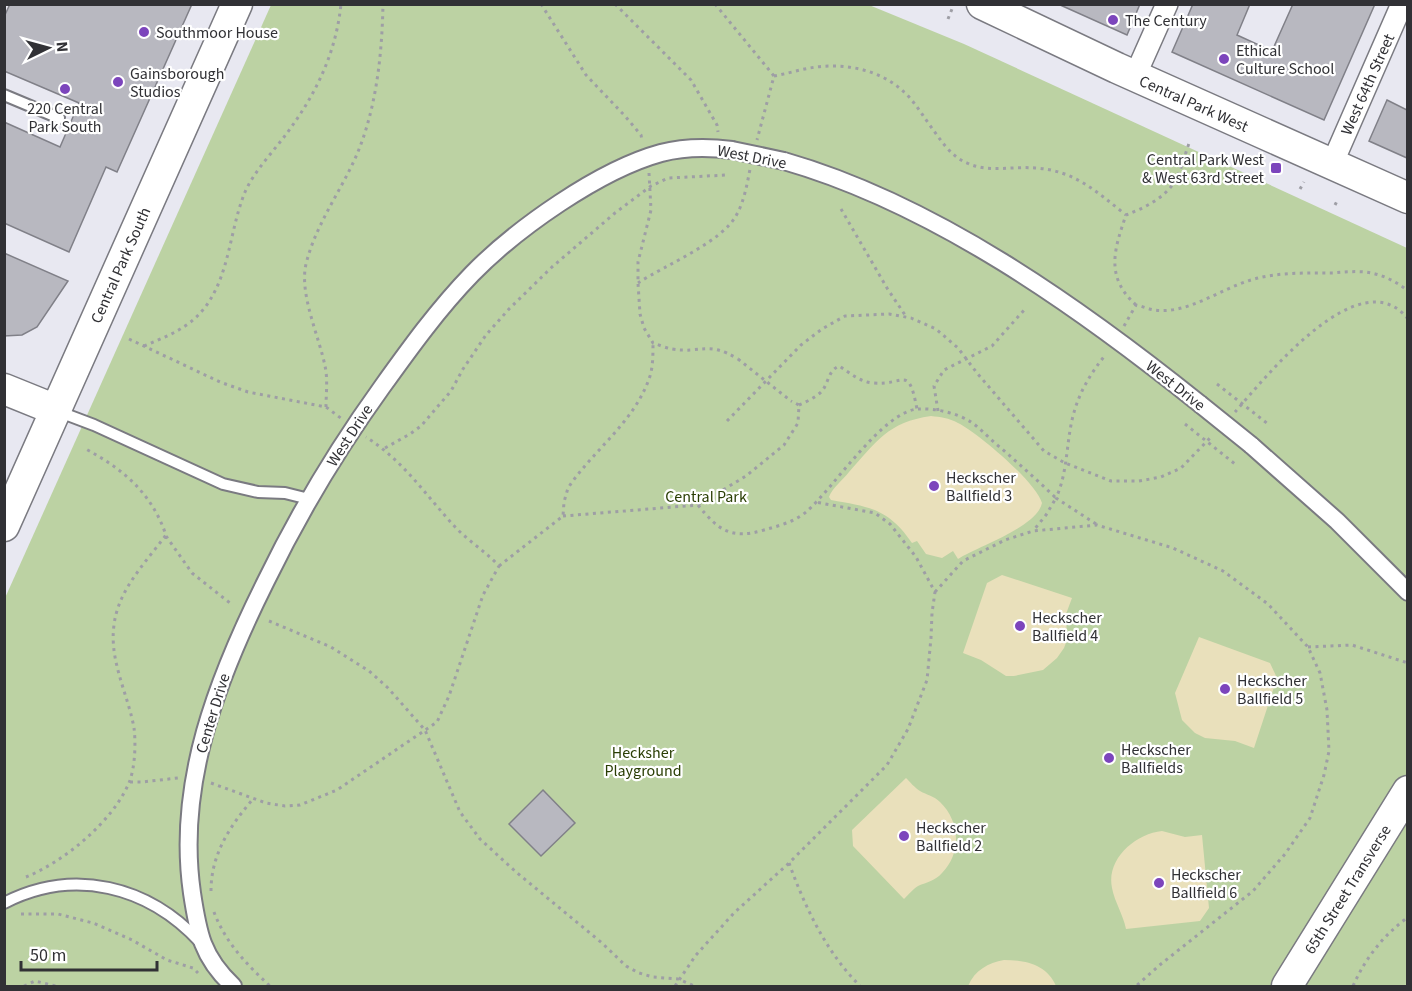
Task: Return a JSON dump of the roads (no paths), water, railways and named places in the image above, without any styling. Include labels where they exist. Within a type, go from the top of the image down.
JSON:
[{"type":"main road","name":"Central Park South","points":[[4,526],[237,4]]},
{"type":"main road","name":"Central Park West","points":[[982,4],[1135,76],[1407,198]]},
{"type":"main road","points":[[4,389],[56,410]]},
{"type":"main road","name":"65th Street Transverse","points":[[1287,987],[1407,791]]},
{"type":"street","points":[[1135,76],[1167,4]]},
{"type":"street","name":"West 64th Street","points":[[1332,164],[1402,4]]},
{"type":"street","name":"West Drive","points":[[309,500],[354,428],[414,343],[473,272],[522,230],[570,197],[612,173],[648,157],[679,149],[727,149],[784,161],[858,186],[948,230],[1035,284],[1116,339],[1251,445],[1337,520],[1407,592]]},
{"type":"street","name":"Center Drive","points":[[233,987],[216,968],[201,944],[191,885],[188,848],[194,779],[211,711],[232,653],[278,556],[309,500]]},
{"type":"lane","points":[[4,95],[59,118]]},
{"type":"lane","points":[[56,410],[94,425],[216,482],[241,489],[298,495],[309,500]]},
{"type":"lane","name":"Center Drive","points":[[4,903],[28,892],[52,886],[76,884],[103,886],[131,894],[157,907],[186,927],[201,944]]},
{"type":"place","name":"The Century","points":[[1113,20]]},
{"type":"place","name":"Southmoor House","points":[[144,32]]},
{"type":"place","name":"Ethical Culture School","points":[[1224,59]]},
{"type":"place","name":"Gainsborough Studios","points":[[118,82]]},
{"type":"place","name":"220 Central Park South","points":[[65,89]]},
{"type":"place","name":"Central Park West & West 63rd Street","points":[[1276,168]]},
{"type":"place","name":"Heckscher Ballfield 3","points":[[934,486]]},
{"type":"place","name":"Heckscher Ballfield 4","points":[[1020,626]]},
{"type":"place","name":"Heckscher Ballfield 5","points":[[1225,689]]},
{"type":"place","name":"Heckscher Ballfields","points":[[1109,758]]},
{"type":"place","name":"Heckscher Ballfield 2","points":[[904,836]]},
{"type":"place","name":"Heckscher Ballfield 6","points":[[1159,883]]},
{"type":"park label","name":"Central Park","points":[[706,496]]},
{"type":"park label","name":"Hecksher Playground","points":[[643,761]]}]
